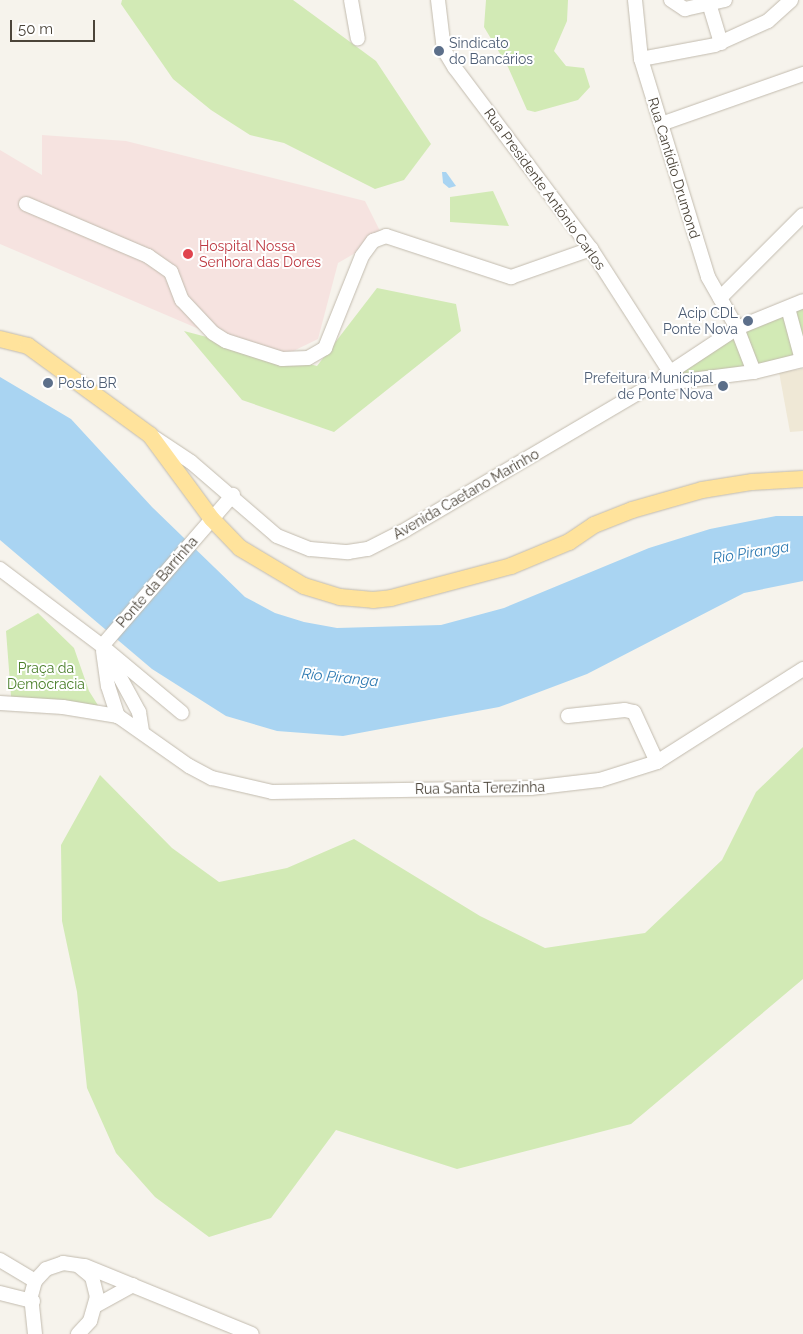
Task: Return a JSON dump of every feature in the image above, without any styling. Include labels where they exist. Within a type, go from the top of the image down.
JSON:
[{"type":"main road","points":[[0,339],[28,346],[150,435],[212,518],[240,548],[304,586],[340,597],[373,600],[511,566],[569,542],[594,526],[632,510],[702,490],[752,482],[803,479]]},
{"type":"street","points":[[351,0],[358,38]]},
{"type":"street","name":"Rua Presidente Antônio Carlos","points":[[438,0],[444,50],[591,249],[670,372]]},
{"type":"street","name":"Rua Cantídio Drumond","points":[[635,0],[641,59],[708,277],[737,328],[754,372]]},
{"type":"street","points":[[671,0],[685,9],[708,2],[725,0]]},
{"type":"street","points":[[641,59],[721,43],[768,21],[791,0]]},
{"type":"street","points":[[708,2],[721,43]]},
{"type":"street","points":[[660,124],[803,74]]},
{"type":"street","points":[[26,204],[148,256],[171,272],[182,300],[213,333],[226,341],[282,359],[308,358],[325,348],[362,256],[373,241],[386,236],[511,277],[591,249]]},
{"type":"street","points":[[720,298],[803,215]]},
{"type":"street","points":[[652,385],[737,328],[803,301]]},
{"type":"street","points":[[788,308],[802,360]]},
{"type":"street","name":"Avenida Caetano Marinho","points":[[150,435],[233,495],[278,536],[289,542],[324,551],[359,551],[402,532],[652,385],[754,372],[802,360]]},
{"type":"street","name":"Ponte da Barrinha","points":[[104,643],[233,495]]},
{"type":"street","points":[[0,569],[104,643],[182,713]]},
{"type":"street","points":[[0,703],[63,707],[118,716],[108,686],[104,643]]},
{"type":"street","points":[[104,643],[139,712],[142,732]]},
{"type":"street","name":"Rua Santa Terezinha","points":[[118,716],[189,766],[212,778],[272,792],[532,788],[600,780],[657,762],[803,669]]},
{"type":"street","points":[[568,716],[625,710],[634,712],[657,762]]},
{"type":"street","points":[[0,1260],[35,1282]]},
{"type":"street","points":[[74,1263],[92,1277],[97,1290],[97,1305],[90,1321],[78,1334]]},
{"type":"street","points":[[35,1334],[32,1290],[35,1282],[40,1274],[54,1265],[74,1263],[252,1334]]},
{"type":"street","points":[[97,1305],[132,1285]]},
{"type":"street","points":[[0,1293],[33,1301]]},
{"type":"shaded area","name":"Hospital Nossa Senhora das Dores","points":[[42,135],[126,141],[365,201],[383,237],[338,263],[318,339],[281,357],[213,335],[0,244],[0,150],[42,175]]},
{"type":"shaded area","points":[[803,369],[803,431],[790,432],[779,372]]},
{"type":"green space","points":[[122,0],[293,0],[376,61],[431,144],[404,180],[375,189],[284,143],[250,135],[211,110],[173,79],[121,4]]},
{"type":"green space","points":[[486,0],[568,0],[567,21],[554,51],[566,66],[584,68],[590,87],[578,100],[535,112],[527,110],[508,67],[484,27]]},
{"type":"green space","points":[[493,191],[509,226],[450,222],[450,197]]},
{"type":"green space","points":[[377,288],[456,304],[461,331],[334,432],[242,400],[184,331],[317,366]]},
{"type":"green space","points":[[803,305],[803,360],[652,385],[703,350]]},
{"type":"green space","name":"Praça da Democracia","points":[[38,613],[74,648],[89,691],[106,718],[12,709],[6,631]]},
{"type":"green space","points":[[803,747],[803,979],[631,1124],[457,1169],[336,1130],[271,1218],[209,1237],[155,1197],[116,1153],[87,1088],[77,992],[62,921],[61,845],[100,775],[172,848],[219,882],[287,868],[354,839],[480,916],[545,948],[645,933],[722,860],[756,792]]},
{"type":"water","points":[[442,172],[446,172],[456,186],[449,188],[443,183]]},
{"type":"water","name":"Rio Piranga","points":[[0,377],[71,419],[152,507],[245,597],[275,613],[304,622],[337,628],[441,625],[504,608],[649,548],[710,529],[776,516],[803,516],[803,581],[744,593],[587,674],[499,707],[343,736],[277,731],[226,716],[152,669],[0,540]]},
{"type":"place","name":"Sindicato do Bancários","points":[[439,51]]},
{"type":"place","name":"Hospital Nossa Senhora das Dores","points":[[188,254]]},
{"type":"place","name":"Acip CDL Ponte Nova","points":[[748,321]]},
{"type":"place","name":"Posto BR","points":[[48,383]]},
{"type":"place","name":"Prefeitura Municipal de Ponte Nova","points":[[723,386]]}]
